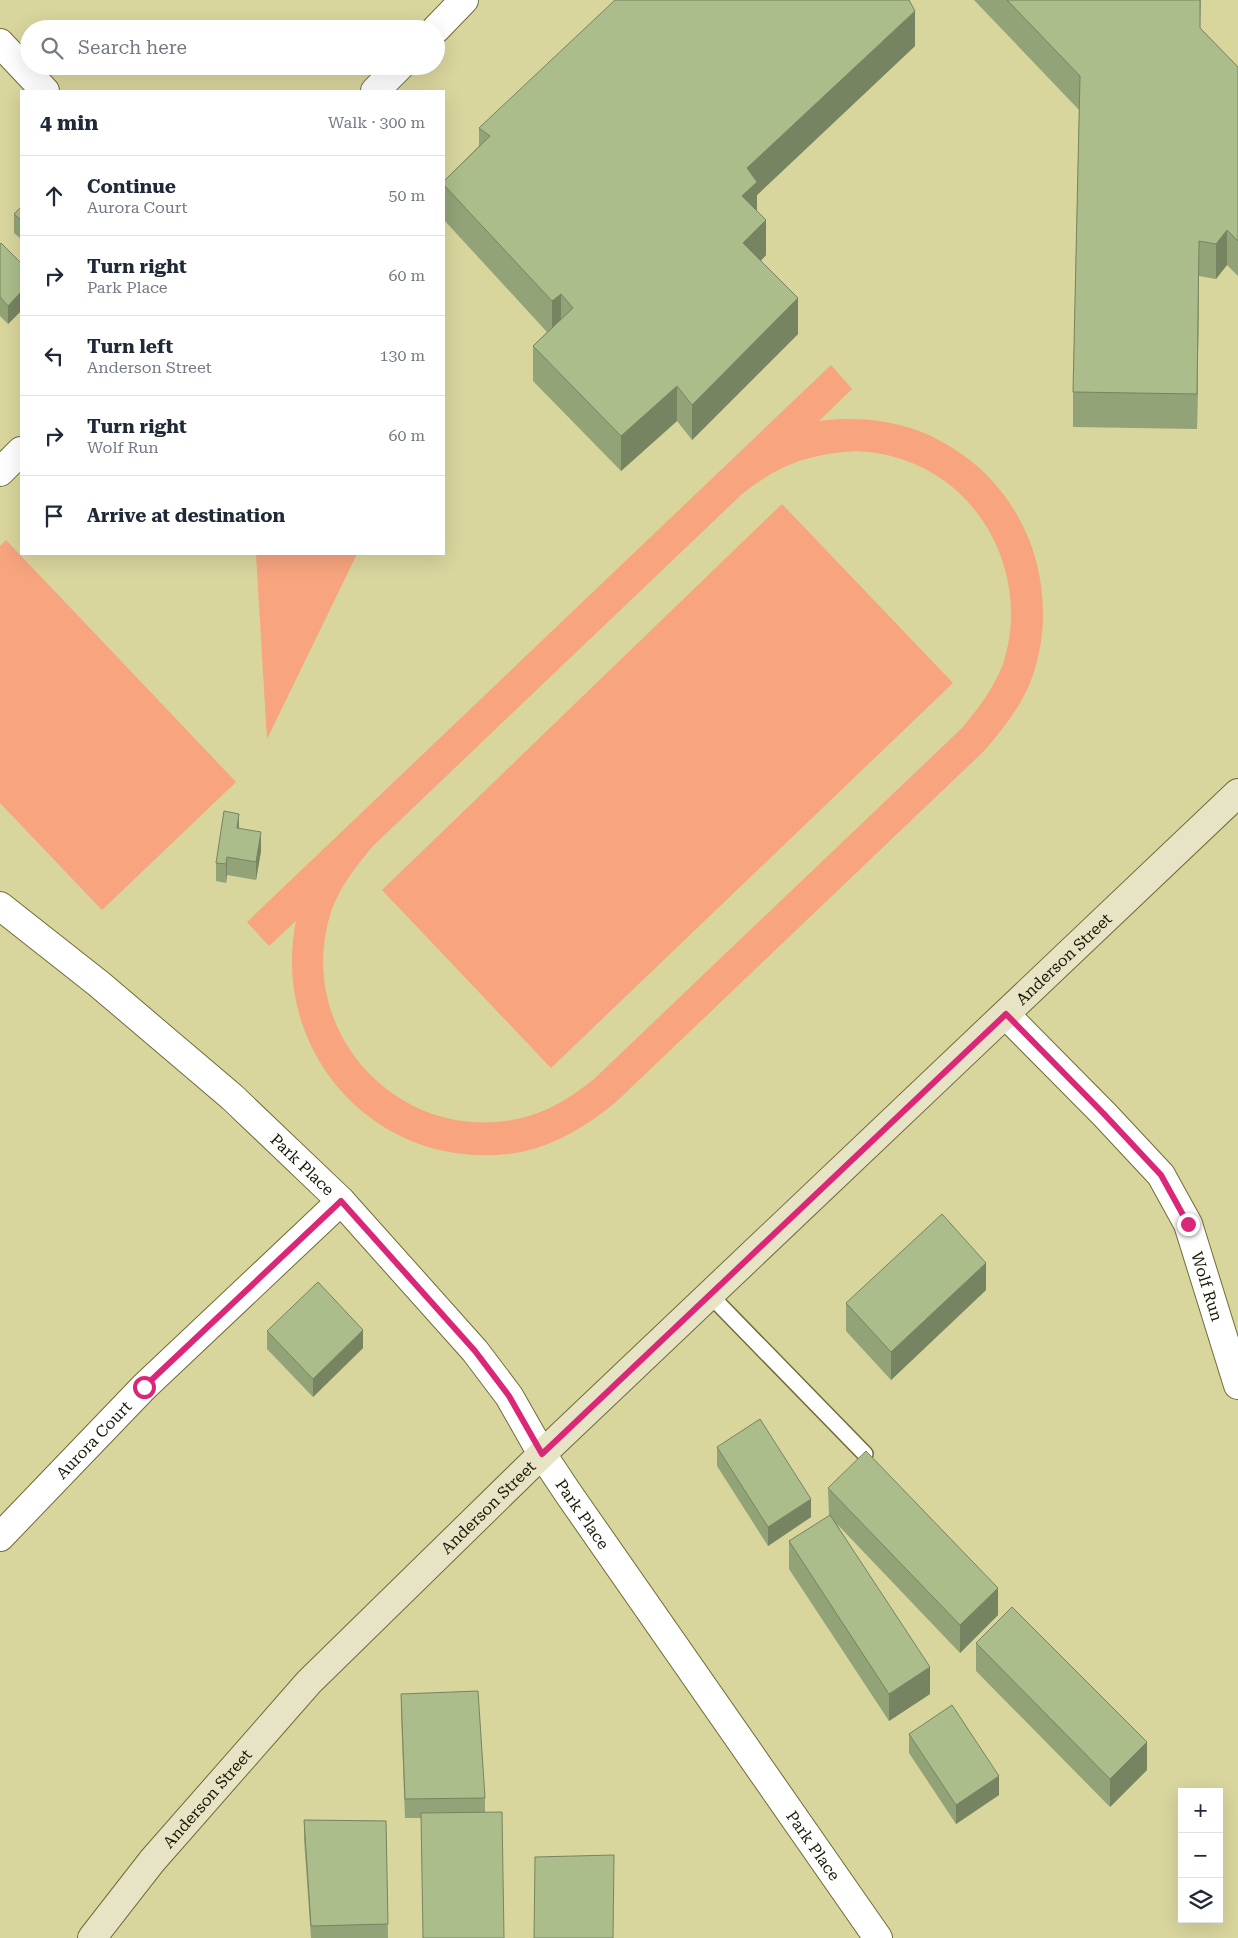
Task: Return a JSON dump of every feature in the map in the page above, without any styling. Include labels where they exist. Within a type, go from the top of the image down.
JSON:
[{"type":"street","points":[[445,20],[464,0]]},
{"type":"street","points":[[0,44],[20,65]]},
{"type":"street","points":[[30,75],[44,90]]},
{"type":"street","points":[[376,90],[391,75]]},
{"type":"street","points":[[0,472],[20,452]]},
{"type":"street","name":"Anderson Street","points":[[92,1938],[152,1862],[309,1682],[542,1454],[1238,793]]},
{"type":"street","name":"Park Place","points":[[0,906],[99,984],[232,1097],[341,1201],[475,1351],[509,1396],[542,1454],[878,1938]]},
{"type":"street","name":"Wolf Run","points":[[1006,1014],[1161,1175],[1188,1224],[1238,1385]]},
{"type":"street","name":"Aurora Court","points":[[0,1537],[144,1387],[341,1201]]},
{"type":"lane","points":[[710,1295],[865,1454]]},
{"type":"shaded area","points":[[831,365],[852,389],[819,421],[855,419],[878,421],[913,429],[934,438],[954,449],[980,469],[1002,492],[1019,519],[1032,548],[1040,579],[1043,611],[1041,643],[1029,686],[1006,724],[984,751],[616,1102],[579,1129],[566,1136],[538,1147],[508,1154],[459,1154],[415,1142],[375,1121],[342,1092],[316,1056],[299,1014],[292,969],[296,921],[269,946],[247,922]],"holes":[[[856,451],[898,458],[933,473],[958,492],[979,515],[995,542],[1005,571],[1011,601],[1010,633],[1003,664],[980,706],[962,728],[594,1079],[571,1096],[546,1110],[529,1116],[483,1122],[440,1116],[401,1099],[368,1072],[343,1038],[327,998],[323,955],[332,909],[340,892],[361,860],[373,846],[741,495],[768,476],[794,463],[823,455]]]},
{"type":"shaded area","points":[[782,504],[953,683],[551,1068],[382,890]]},
{"type":"shaded area","points":[[6,540],[236,782],[102,910],[0,803],[0,546]]},
{"type":"shaded area","points":[[256,555],[357,555],[267,739]]},
{"type":"building","points":[[615,0],[909,0],[915,11],[747,168],[757,182],[742,196],[766,220],[743,243],[798,298],[692,405],[677,386],[621,436],[533,346],[573,308],[561,294],[552,301],[445,186],[445,180],[490,136],[479,128]]},
{"type":"building","points":[[1007,0],[1200,0],[1200,28],[1238,67],[1238,241],[1227,230],[1216,244],[1199,241],[1197,394],[1073,392],[1080,76]]},
{"type":"building","points":[[20,208],[20,219],[14,214]]},
{"type":"building","points":[[0,244],[20,262],[20,293],[8,306],[0,297]]},
{"type":"building","points":[[224,811],[239,814],[237,828],[261,832],[256,862],[227,857],[226,864],[216,863]]},
{"type":"building","points":[[942,1214],[986,1263],[891,1352],[846,1303]]},
{"type":"building","points":[[318,1282],[363,1330],[313,1379],[267,1331]]},
{"type":"building","points":[[760,1419],[811,1499],[768,1527],[717,1447]]},
{"type":"building","points":[[866,1451],[998,1588],[960,1625],[828,1488]]},
{"type":"building","points":[[830,1515],[930,1667],[889,1694],[789,1541]]},
{"type":"building","points":[[1012,1607],[1147,1742],[1110,1779],[976,1643]]},
{"type":"building","points":[[478,1691],[485,1798],[405,1799],[401,1694]]},
{"type":"building","points":[[952,1705],[999,1776],[956,1805],[909,1734]]},
{"type":"building","points":[[502,1812],[504,1938],[423,1938],[421,1813]]},
{"type":"building","points":[[304,1820],[386,1821],[388,1924],[311,1926]]},
{"type":"building","points":[[614,1855],[613,1938],[534,1938],[535,1857]]},
{"type":"route","points":[[144,1387],[341,1201],[475,1351],[509,1396],[542,1454],[1006,1014],[1161,1175],[1188,1224]]}]
